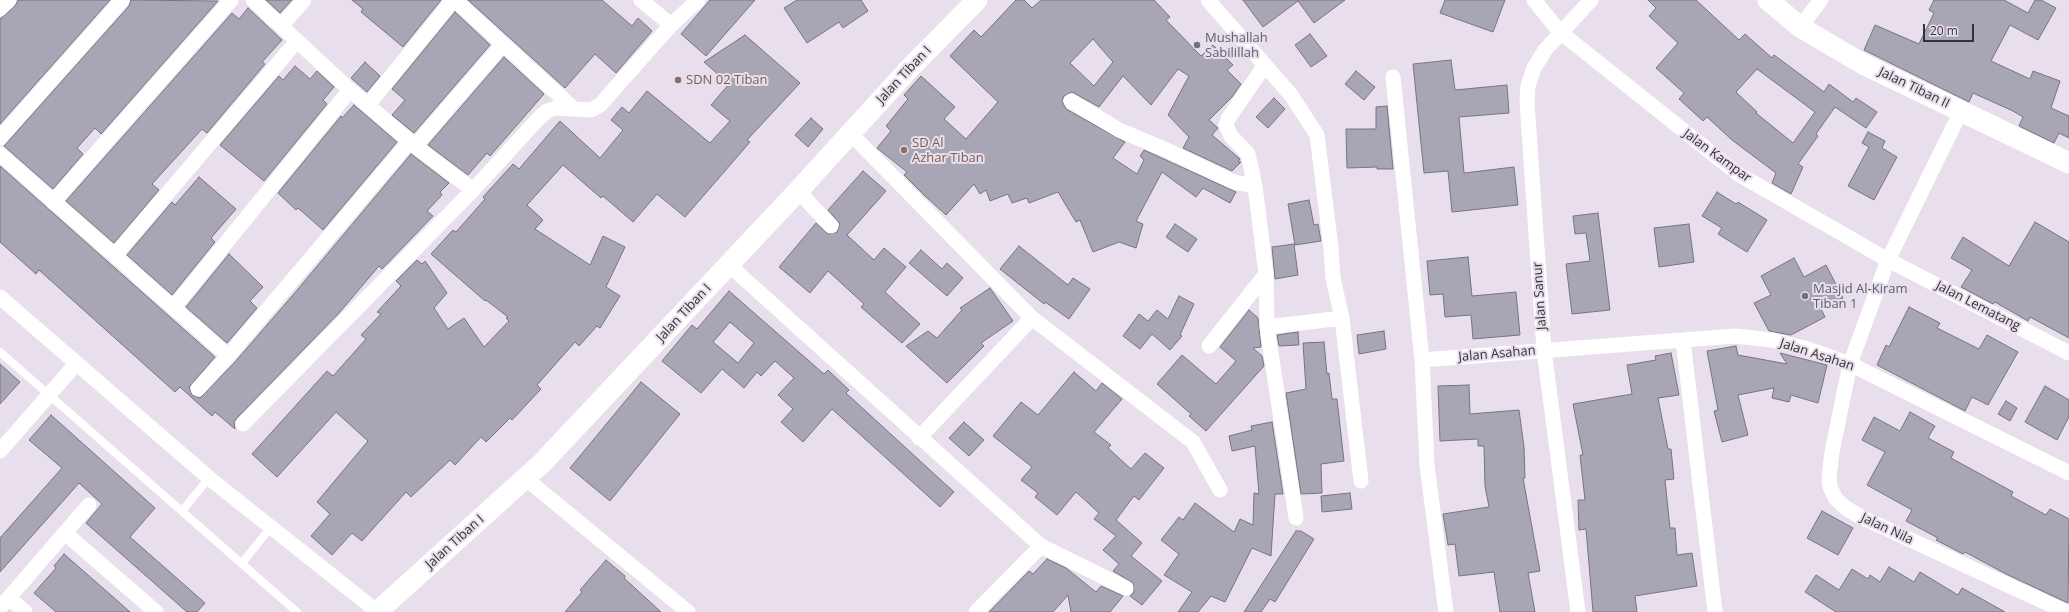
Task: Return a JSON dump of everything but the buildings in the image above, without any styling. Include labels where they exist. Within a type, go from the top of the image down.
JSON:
[{"type":"street","points":[[0,9],[9,0]]},
{"type":"street","points":[[0,138],[122,0]]},
{"type":"street","points":[[53,202],[231,0]]},
{"type":"street","points":[[253,0],[350,90],[412,143],[473,190]]},
{"type":"street","points":[[281,26],[304,0]]},
{"type":"street","points":[[368,104],[454,0],[574,109]]},
{"type":"street","points":[[641,0],[671,25]]},
{"type":"street","points":[[243,424],[473,190],[547,111],[556,108],[591,110],[600,105],[671,25],[698,0]]},
{"type":"street","name":"Jalan Tiban I","points":[[369,610],[526,462],[844,127],[957,0]]},
{"type":"street","name":"Jalan Tiban I","points":[[369,610],[542,463],[798,191],[908,70],[977,0]]},
{"type":"street","points":[[1208,0],[1291,95],[1317,135],[1332,248],[1333,278],[1342,318],[1361,481]]},
{"type":"street","name":"Jalan Kampar","points":[[1534,0],[1560,32],[1738,174],[1804,214],[1888,260]]},
{"type":"street","name":"Jalan Sanur","points":[[1578,612],[1544,350],[1526,102],[1528,86],[1534,68],[1545,50],[1591,0]]},
{"type":"street","name":"Jalan Tiban II","points":[[1768,0],[1800,27],[1863,64],[2069,163]]},
{"type":"street","points":[[1800,27],[1821,0]]},
{"type":"street","points":[[115,255],[297,41]]},
{"type":"street","points":[[198,389],[412,143],[503,44]]},
{"type":"street","points":[[1265,65],[1228,119],[1226,125],[1231,136],[1248,154],[1255,186],[1266,274],[1267,327],[1296,518]]},
{"type":"street","points":[[1393,77],[1422,360],[1426,465],[1446,612]]},
{"type":"street","points":[[174,307],[350,90]]},
{"type":"street","points":[[1071,101],[1126,133],[1164,148],[1234,182],[1255,186]]},
{"type":"street","name":"Jalan Nila","points":[[1961,111],[1888,260],[1850,364],[1829,477],[1830,487],[1836,499],[1846,508],[1859,516],[2066,612]]},
{"type":"street","points":[[851,134],[1032,318],[1148,409],[1194,442],[1220,490]]},
{"type":"street","points":[[0,154],[228,356]]},
{"type":"street","points":[[798,191],[831,226]]},
{"type":"street","name":"Jalan Lematang","points":[[1888,260],[2069,353]]},
{"type":"street","points":[[729,265],[919,438],[1041,546],[1126,588]]},
{"type":"street","points":[[1209,346],[1266,274]]},
{"type":"street","points":[[0,297],[210,478],[369,610]]},
{"type":"street","points":[[919,438],[1032,318]]},
{"type":"street","points":[[1267,327],[1342,318]]},
{"type":"street","name":"Jalan Asahan","points":[[1422,360],[1735,336],[1772,340],[1808,349],[1850,364],[2069,473]]},
{"type":"street","points":[[1683,340],[1716,612]]},
{"type":"street","points":[[0,451],[76,364]]},
{"type":"street","points":[[525,478],[688,612]]},
{"type":"street","points":[[25,612],[4,603],[89,505]]},
{"type":"street","points":[[65,533],[156,612]]},
{"type":"street","points":[[976,612],[1041,546]]},
{"type":"lane","points":[[0,352],[297,612]]},
{"type":"lane","points":[[182,511],[210,478]]},
{"type":"lane","points":[[242,563],[271,528]]},
{"type":"place","name":"Mushallah Sabilillah","points":[[1197,45]]},
{"type":"place","name":"SDN 02 Tiban","points":[[678,80]]},
{"type":"place","name":"SD Al Azhar Tiban","points":[[904,150]]},
{"type":"place","name":"Masjid Al-Kiram Tiban 1","points":[[1805,296]]}]
